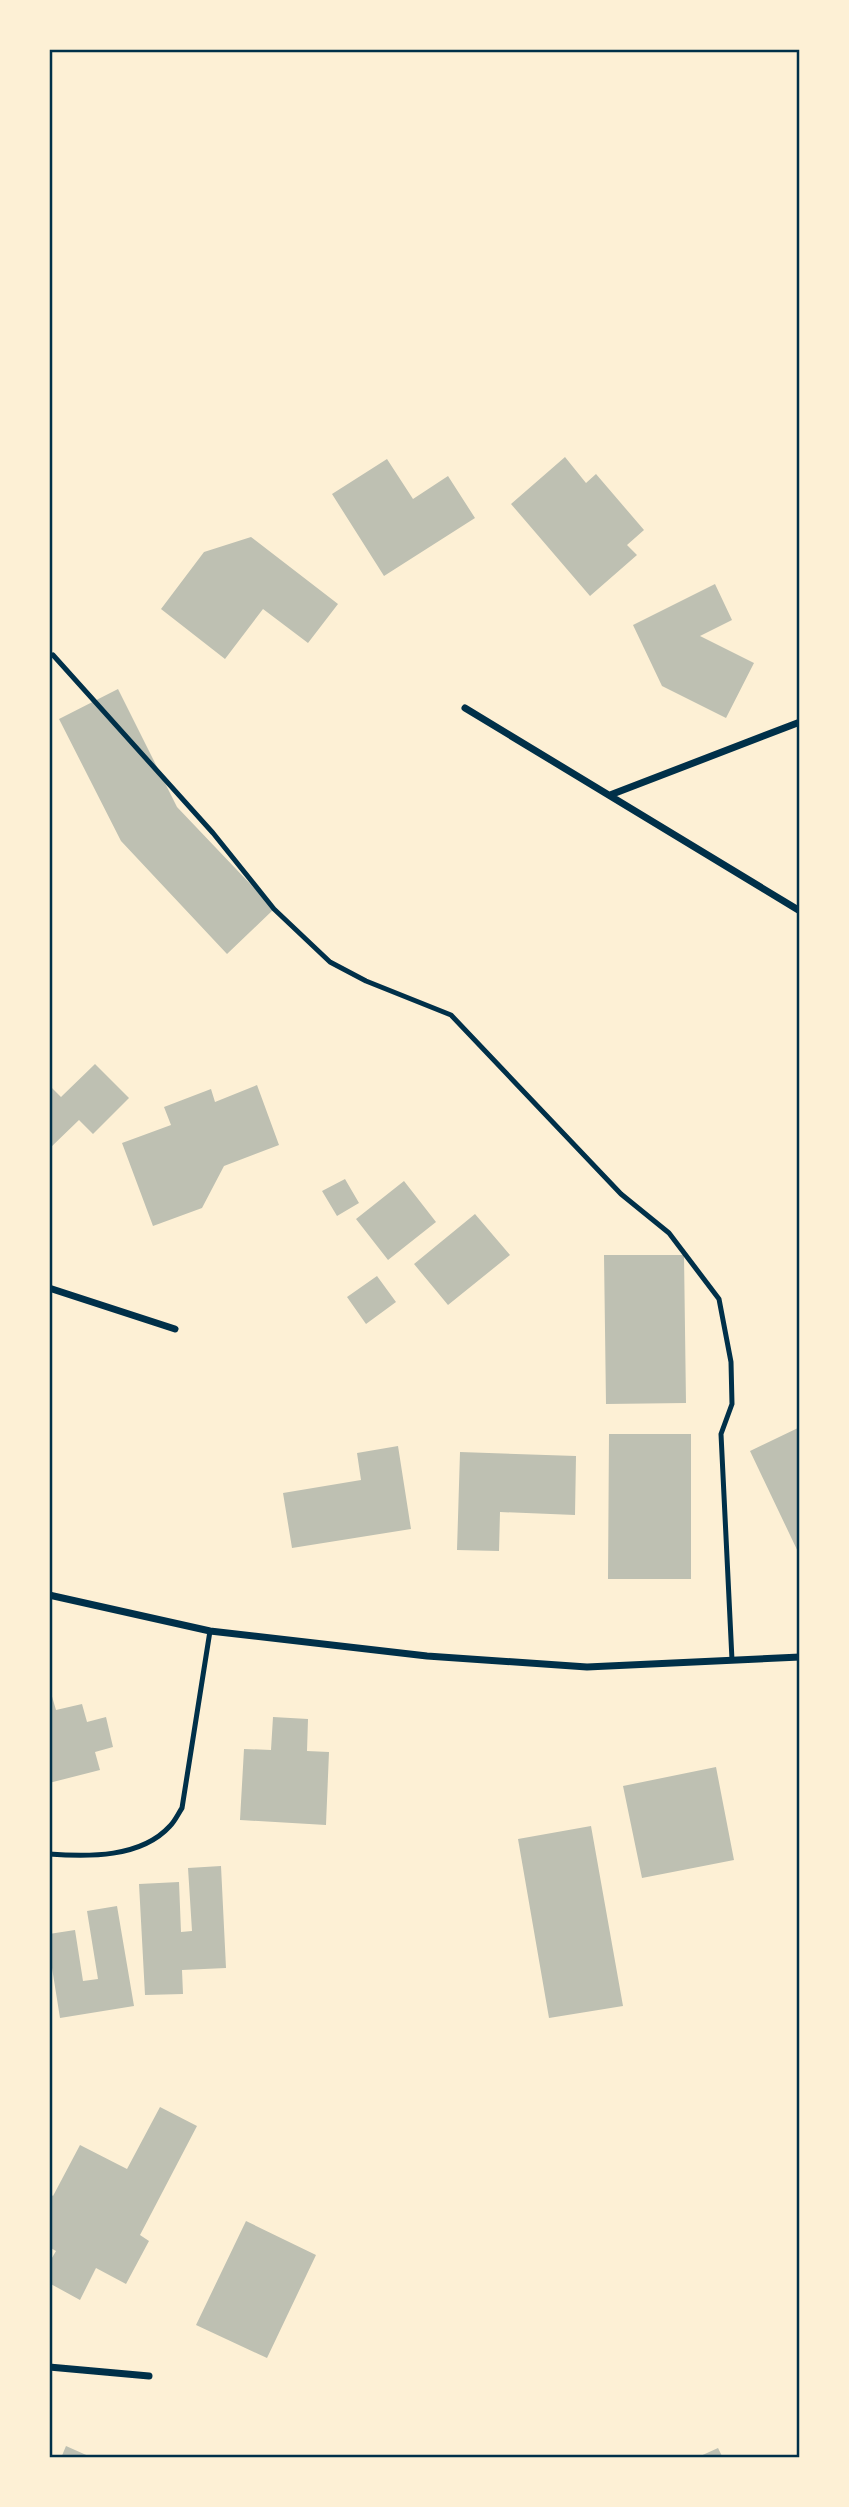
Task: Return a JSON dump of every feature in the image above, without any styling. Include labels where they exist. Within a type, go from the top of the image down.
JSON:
[{"type":"street","points":[[465,708],[800,911]]},
{"type":"street","points":[[610,795],[800,722]]},
{"type":"street","points":[[49,1288],[175,1329]]},
{"type":"street","points":[[49,1595],[210,1631],[427,1656],[587,1667],[800,1657]]},
{"type":"street","points":[[49,2367],[149,2376]]},
{"type":"lane","points":[[53,656],[213,833],[274,909],[330,962],[366,981],[451,1015],[621,1194],[669,1233],[719,1299],[731,1362],[732,1404],[721,1434],[732,1660]]},
{"type":"lane","points":[[49,1854],[79,1856],[133,1849],[153,1840],[170,1826],[182,1808],[210,1631]]},
{"type":"building","points":[[565,457],[586,483],[596,474],[644,530],[627,545],[637,555],[590,596],[511,504]]},
{"type":"building","points":[[387,459],[413,499],[448,476],[475,518],[384,576],[332,494]]},
{"type":"building","points":[[251,537],[338,604],[308,643],[263,609],[225,659],[161,609],[204,552]]},
{"type":"building","points":[[715,584],[732,620],[700,636],[754,663],[726,718],[662,686],[633,625]]},
{"type":"building","points":[[118,689],[177,807],[274,909],[227,954],[121,841],[59,719]]},
{"type":"building","points":[[95,1064],[129,1098],[93,1134],[79,1120],[49,1149],[49,1085],[61,1097]]},
{"type":"building","points":[[257,1085],[279,1145],[224,1166],[202,1208],[153,1226],[122,1143],[171,1125],[164,1107],[211,1089],[215,1102]]},
{"type":"building","points":[[345,1179],[359,1203],[337,1216],[322,1191]]},
{"type":"building","points":[[404,1181],[436,1222],[388,1260],[356,1219]]},
{"type":"building","points":[[475,1214],[510,1255],[448,1305],[414,1264]]},
{"type":"building","points":[[604,1255],[684,1255],[686,1403],[606,1404]]},
{"type":"building","points":[[377,1276],[396,1302],[366,1324],[347,1297]]},
{"type":"building","points":[[800,1427],[800,1556],[750,1451]]},
{"type":"building","points":[[609,1434],[691,1434],[691,1579],[608,1579]]},
{"type":"building","points":[[398,1446],[411,1529],[292,1548],[283,1493],[361,1480],[357,1453]]},
{"type":"building","points":[[460,1452],[576,1456],[575,1515],[500,1512],[499,1551],[457,1550]]},
{"type":"building","points":[[49,1693],[56,1710],[82,1704],[87,1722],[106,1717],[113,1747],[95,1752],[100,1770],[49,1783]]},
{"type":"building","points":[[273,1717],[308,1719],[307,1751],[329,1752],[326,1825],[240,1820],[244,1749],[271,1750]]},
{"type":"building","points":[[716,1767],[734,1860],[642,1878],[623,1786]]},
{"type":"building","points":[[591,1826],[623,2006],[549,2018],[518,1839]]},
{"type":"building","points":[[221,1866],[226,1968],[182,1970],[183,1994],[145,1995],[139,1884],[179,1882],[181,1932],[192,1931],[188,1868]]},
{"type":"building","points":[[117,1906],[134,2006],[60,2018],[49,1934],[75,1930],[83,1981],[98,1979],[87,1911]]},
{"type":"building","points":[[160,2107],[197,2126],[140,2235],[149,2241],[126,2284],[96,2268],[80,2300],[49,2283],[49,2263],[56,2251],[49,2247],[49,2193],[53,2196],[80,2145],[127,2169]]},
{"type":"building","points":[[246,2221],[316,2255],[267,2358],[196,2325]]},
{"type":"building","points":[[66,2446],[93,2458],[61,2458]]},
{"type":"building","points":[[718,2448],[723,2458],[696,2458]]}]
